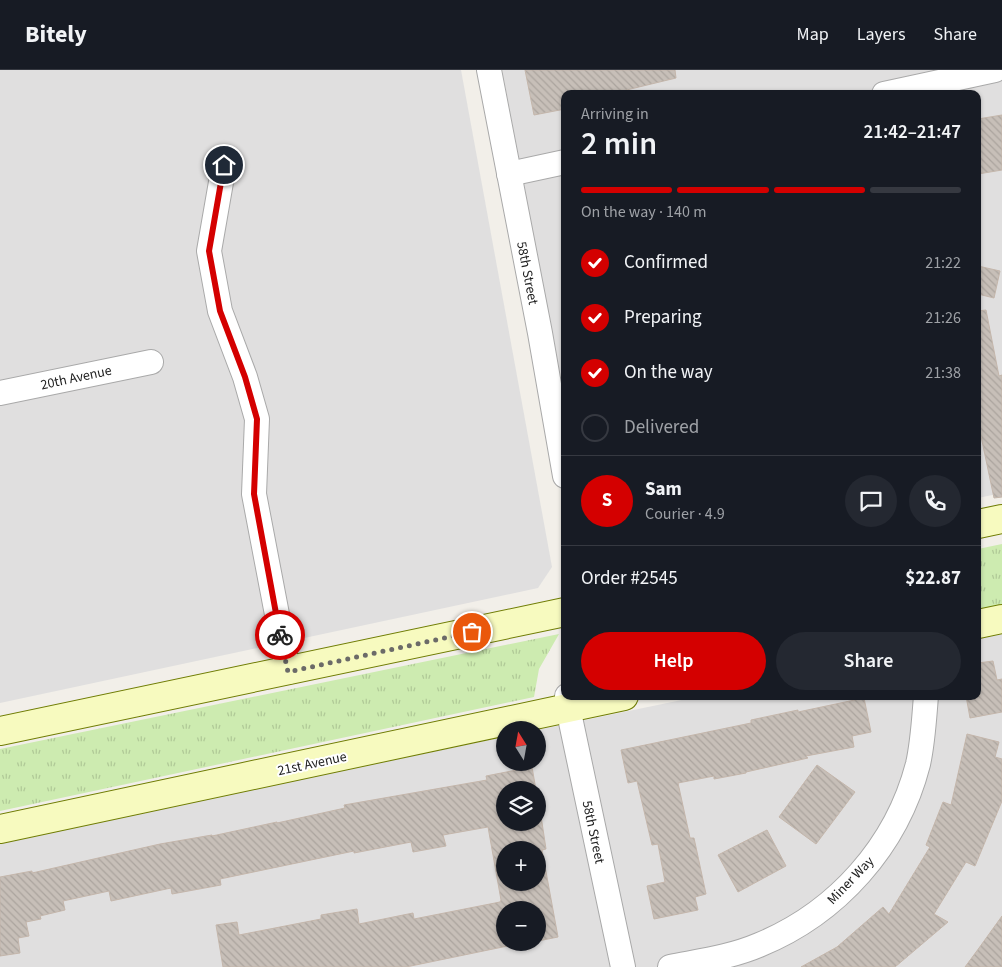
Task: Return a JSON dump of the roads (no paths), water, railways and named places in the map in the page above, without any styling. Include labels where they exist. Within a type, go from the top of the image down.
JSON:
[{"type":"street","name":"58th Street","points":[[489,70],[540,333],[561,453]]},
{"type":"street","points":[[902,90],[995,70]]},
{"type":"street","points":[[509,174],[561,163]]},
{"type":"street","points":[[224,165],[209,251],[220,311],[245,377],[257,419],[254,494],[288,672]]},
{"type":"street","name":"20th Avenue","points":[[0,393],[151,362]]},
{"type":"street","points":[[981,523],[1002,519]]},
{"type":"street","points":[[0,731],[288,672],[561,613]]},
{"type":"street","points":[[981,623],[1002,619]]},
{"type":"street","name":"21st Avenue","points":[[0,830],[567,702],[586,700]]},
{"type":"street","name":"Miner Way","points":[[670,967],[723,956],[758,946],[794,928],[824,908],[852,883],[872,859],[890,832],[907,799],[918,764],[924,733],[926,700]]},
{"type":"street","name":"58th Street","points":[[567,702],[623,967]]}]
